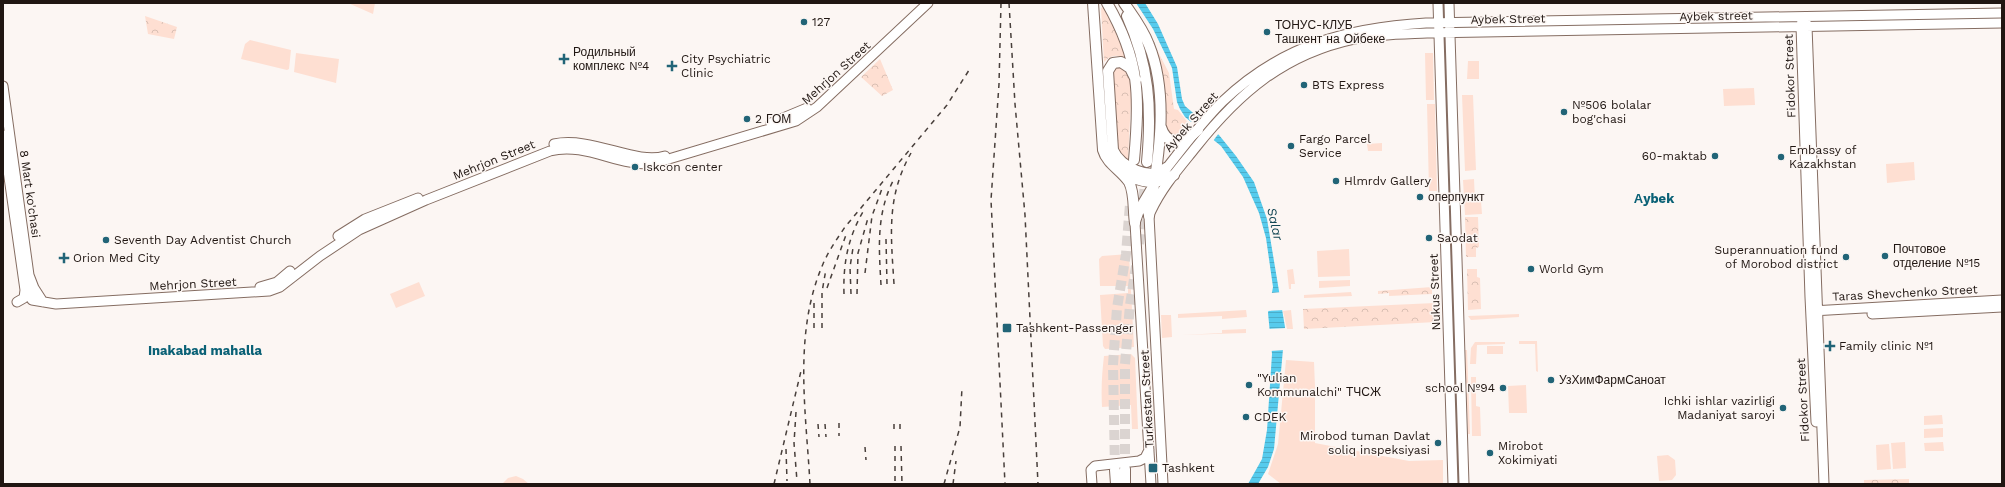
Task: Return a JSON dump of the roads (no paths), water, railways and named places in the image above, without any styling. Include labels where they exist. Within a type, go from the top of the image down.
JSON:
[{"type":"highway","points":[[1122,4],[1114,4],[1109,7],[1130,52],[1136,80],[1137,112],[1134,160]]},
{"type":"highway","points":[[1122,4],[1140,27],[1151,52],[1158,83],[1159,145],[1156,178],[1149,216]]},
{"type":"highway","points":[[1122,4],[1140,48],[1147,80],[1150,122],[1147,162]]},
{"type":"highway","points":[[1093,6],[1102,144],[1106,159],[1118,169],[1135,179],[1156,178],[1170,172]]},
{"type":"highway","points":[[1136,80],[1130,68],[1121,62],[1113,63],[1108,71],[1113,150],[1118,158],[1136,170],[1156,178]]},
{"type":"highway","points":[[1159,115],[1163,133],[1171,140],[1177,142],[1201,133]]},
{"type":"highway","points":[[1118,169],[1130,185],[1135,224]]},
{"type":"highway","points":[[1116,484],[1120,470],[1125,484]]},
{"type":"main road","name":"Mehrjon Street","points":[[768,127],[799,112],[813,103],[920,3]]},
{"type":"main road","name":"Mehrjon Street","points":[[32,300],[43,302],[265,286],[277,282],[337,236],[365,219],[549,145],[564,142],[582,142],[641,156],[656,158],[768,127],[796,121],[817,108],[928,3]]},
{"type":"main road","name":"Nukus Street","points":[[1438,3],[1454,484]]},
{"type":"main road","name":"Nukus Street","points":[[1449,3],[1464,484]]},
{"type":"main road","name":"Aybek Street","points":[[1209,124],[1222,102],[1253,77],[1281,59],[1311,45],[1360,30],[1439,22],[2002,13]]},
{"type":"main road","name":"Fidokor Street","points":[[1803,16],[1819,484]]},
{"type":"main road","name":"Aybek Street","points":[[1149,216],[1170,172],[1209,124],[1255,85],[1284,66],[1334,44],[1364,38],[1450,32],[2002,23]]},
{"type":"main road","name":"8 Mart ko'chasi","points":[[3,86],[29,275],[34,288],[43,302]]},
{"type":"main road","name":"8 Mart ko'chasi","points":[[3,136],[25,290],[32,300]]},
{"type":"main road","points":[[1135,224],[1139,212],[1156,178]]},
{"type":"main road","points":[[1139,212],[1145,209],[1149,216]]},
{"type":"main road","name":"Turkestan Street","points":[[1149,216],[1163,484]]},
{"type":"main road","name":"Turkestan Street","points":[[1135,224],[1151,484]]},
{"type":"main road","points":[[17,302],[24,298],[25,290]]},
{"type":"main road","name":"Taras Shevchenko Street","points":[[1814,314],[2002,300]]},
{"type":"main road","name":"Taras Shevchenko Street","points":[[1814,314],[2002,307]]},
{"type":"main road","name":"Fidokor Street","points":[[1814,314],[1824,484]]},
{"type":"main road","points":[[1448,331],[1459,330]]},
{"type":"main road","points":[[1092,484],[1091,470],[1095,466],[1139,461],[1145,458],[1149,450]]},
{"type":"water","name":"Salar","points":[[1136,3],[1145,3],[1158,24],[1177,67],[1182,99],[1185,106],[1219,135],[1236,156],[1254,182],[1267,219],[1285,327],[1274,449],[1268,467],[1258,484],[1248,484],[1262,459],[1267,430],[1272,354],[1268,313],[1273,287],[1266,238],[1259,213],[1243,177],[1221,146],[1185,117],[1180,109],[1177,102],[1172,68],[1153,29]]},
{"type":"tunnel","points":[[1139,244],[1146,173]]},
{"type":"tunnel","points":[[1115,470],[1113,365],[1117,308],[1126,254],[1130,204]]},
{"type":"tunnel","points":[[1125,469],[1125,364],[1130,305],[1136,266]]},
{"type":"railway","points":[[1001,3],[999,84],[991,200],[1005,484]]},
{"type":"railway","points":[[1009,3],[1015,104],[1025,215],[1038,484]]},
{"type":"railway","points":[[810,484],[804,401],[805,345],[808,317],[814,290],[823,264],[830,249],[845,227],[947,105],[971,67]]},
{"type":"railway","points":[[894,284],[891,233],[894,201],[897,185],[911,153]]},
{"type":"railway","points":[[881,285],[879,245],[881,219],[893,181]]},
{"type":"railway","points":[[865,273],[872,216],[883,186]]},
{"type":"railway","points":[[844,294],[844,272],[850,240],[864,210]]},
{"type":"railway","points":[[857,294],[858,253],[868,218]]},
{"type":"railway","points":[[827,288],[847,232]]},
{"type":"railway","points":[[886,239],[887,285]]},
{"type":"railway","points":[[851,294],[850,267],[853,248]]},
{"type":"railway","points":[[822,328],[822,292],[826,269]]},
{"type":"railway","points":[[814,303],[814,328]]},
{"type":"railway","points":[[774,484],[801,371]]},
{"type":"railway","points":[[944,484],[960,427],[962,387]]},
{"type":"railway","points":[[796,412],[794,443],[797,481]]},
{"type":"railway","points":[[839,423],[839,436]]},
{"type":"railway","points":[[818,424],[819,437]]},
{"type":"railway","points":[[825,424],[826,437]]},
{"type":"railway","points":[[894,424],[894,434]]},
{"type":"railway","points":[[900,424],[900,434]]},
{"type":"railway","points":[[895,446],[895,484]]},
{"type":"railway","points":[[901,446],[902,484]]},
{"type":"railway","points":[[865,447],[866,460]]},
{"type":"railway","points":[[786,449],[787,481]]},
{"type":"railway","points":[[953,484],[956,461]]},
{"type":"place","name":"127","points":[[804,22]]},
{"type":"place","name":"ТОНУС-КЛУБ Ташкент на Ойбеке","points":[[1267,32]]},
{"type":"place","name":"Родильный комплекс №4","points":[[564,59]]},
{"type":"place","name":"City Psychiatric Clinic","points":[[672,66]]},
{"type":"place","name":"BTS Express","points":[[1304,85]]},
{"type":"place","name":"№506 bolalar bog'chasi","points":[[1564,112]]},
{"type":"place","name":"2 ГОМ","points":[[747,119]]},
{"type":"place","name":"Fargo Parcel Service","points":[[1291,146]]},
{"type":"place","name":"60-maktab","points":[[1715,156]]},
{"type":"place","name":"Embassy of Kazakhstan","points":[[1781,157]]},
{"type":"place","name":"Iskcon center","points":[[635,167]]},
{"type":"place","name":"Hlmrdv Gallery","points":[[1336,181]]},
{"type":"place","name":"оперпункт","points":[[1420,197]]},
{"type":"place","name":"Saodat","points":[[1429,238]]},
{"type":"place","name":"Seventh Day Adventist Church","points":[[106,240]]},
{"type":"place","name":"Почтовое отделение №15","points":[[1885,256]]},
{"type":"place","name":"Superannuation fund of Morobod district","points":[[1846,257]]},
{"type":"place","name":"Orion Med City","points":[[64,258]]},
{"type":"place","name":"World Gym","points":[[1531,269]]},
{"type":"place","name":"Tashkent-Passenger","points":[[1007,328]]},
{"type":"place","name":"Family clinic №1","points":[[1830,346]]},
{"type":"place","name":"УзХимФармСаноат","points":[[1551,380]]},
{"type":"place","name":"\"Yulian Kommunalchi\" ТЧСЖ","points":[[1249,385]]},
{"type":"place","name":"school №94","points":[[1503,388]]},
{"type":"place","name":"Ichki ishlar vazirligi Madaniyat saroyi","points":[[1783,408]]},
{"type":"place","name":"CDEK","points":[[1246,417]]},
{"type":"place","name":"Mirobod tuman Davlat soliq inspeksiyasi","points":[[1438,443]]},
{"type":"place","name":"Mirobot Xokimiyati","points":[[1490,453]]},
{"type":"place","name":"Tashkent","points":[[1153,468]]},
{"type":"district","name":"Аybek","points":[[1654,198]]},
{"type":"district","name":"Inakabad mahalla","points":[[205,350]]}]
